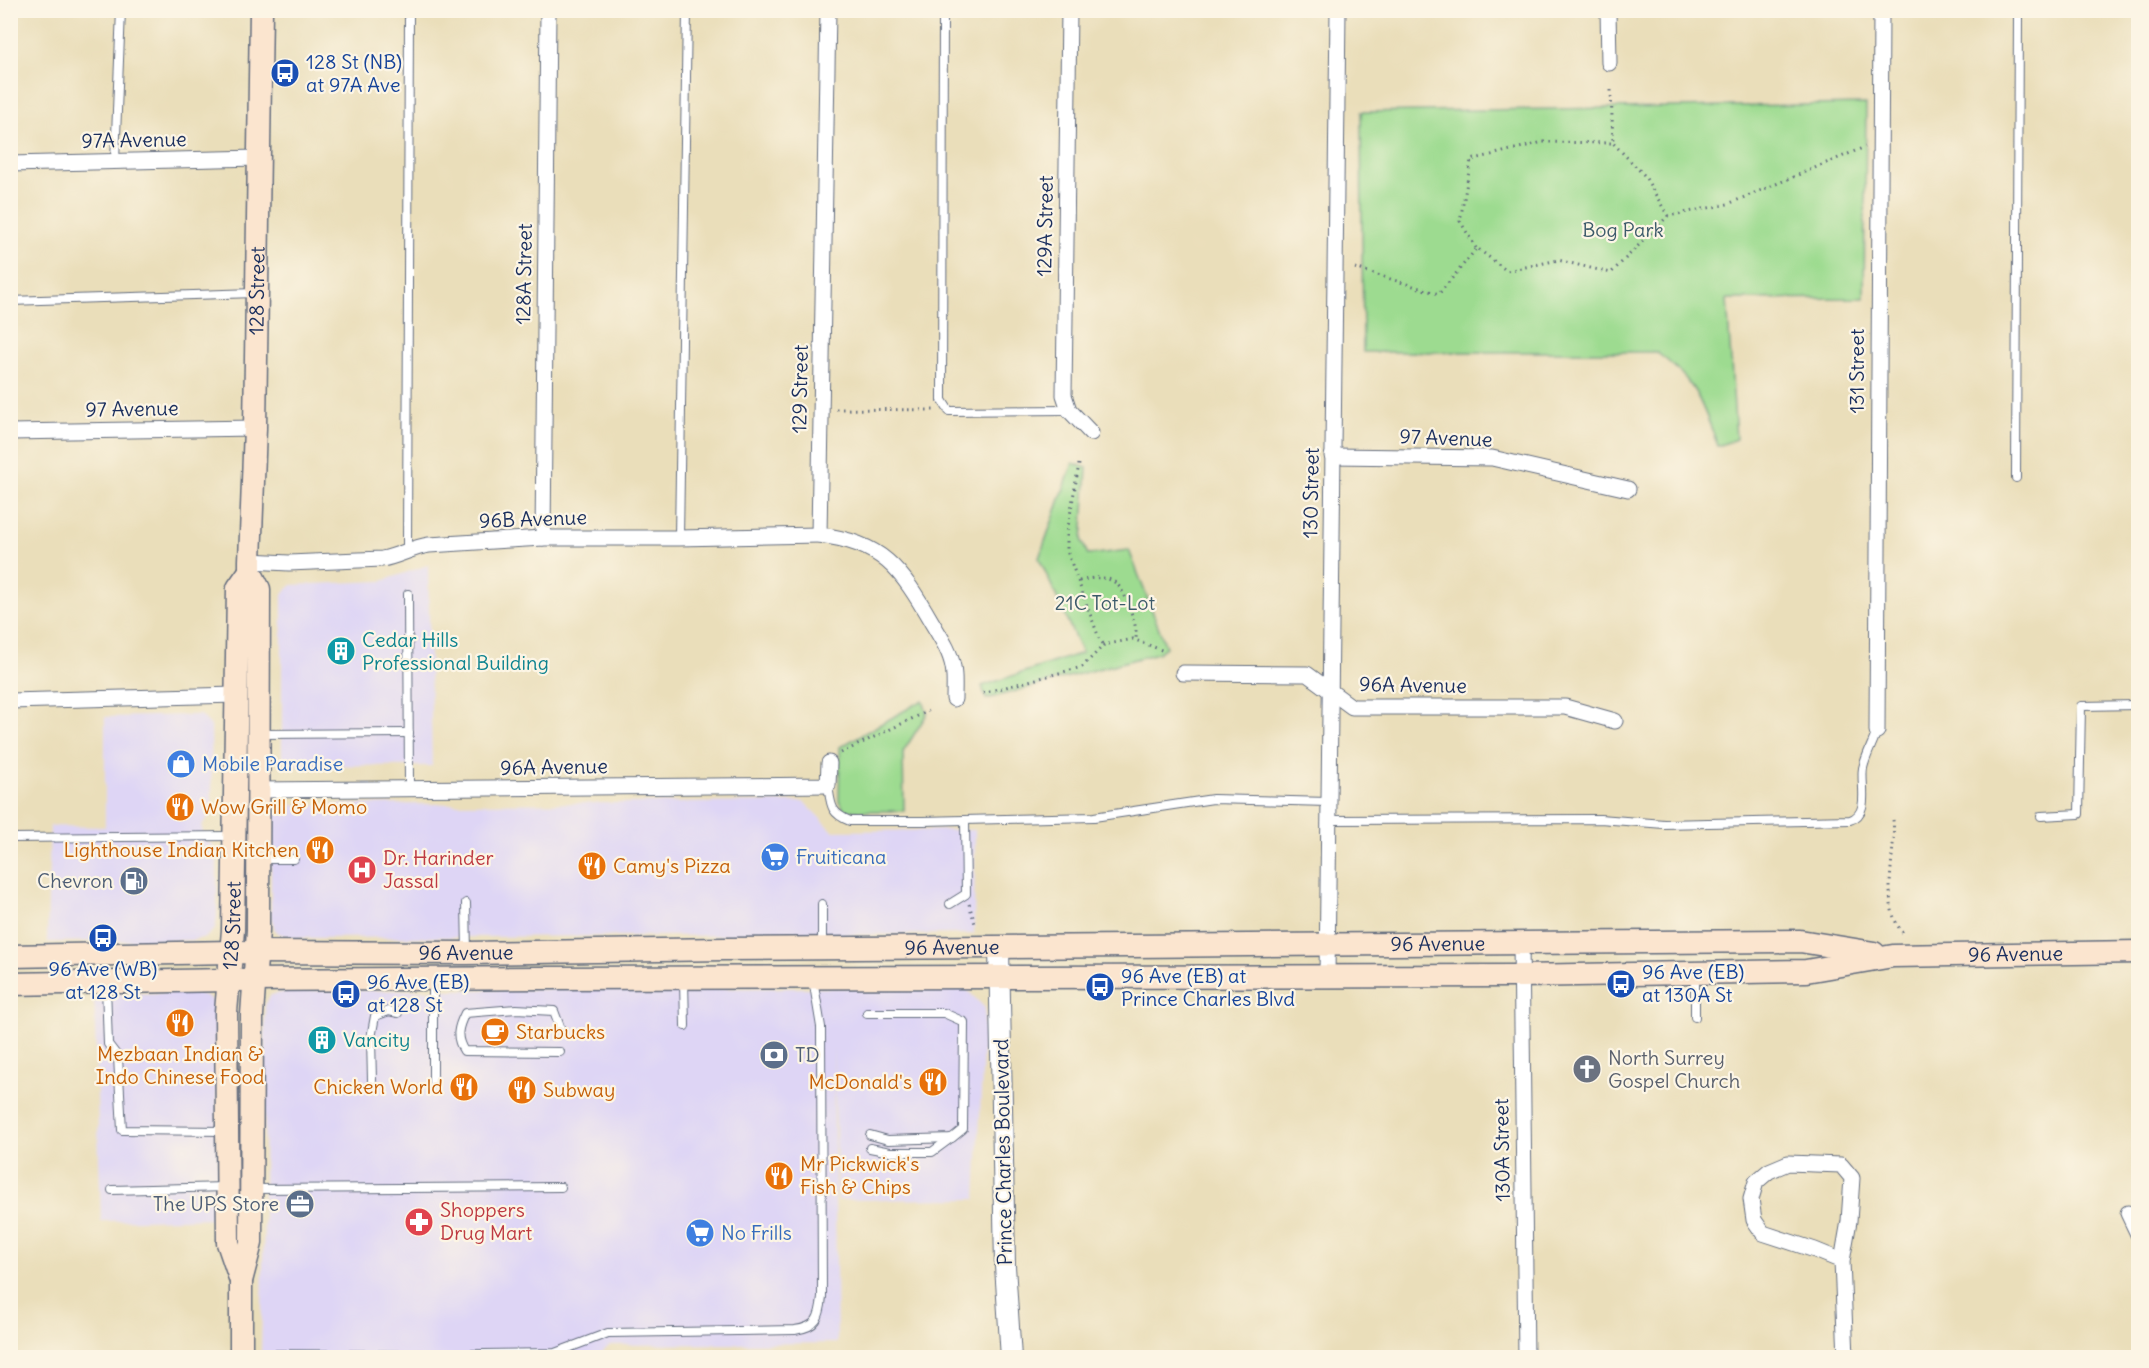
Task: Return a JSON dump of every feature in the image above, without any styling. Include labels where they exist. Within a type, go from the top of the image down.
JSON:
[{"type":"main road","name":"128 Street","points":[[241,1356],[241,1281],[251,1243],[253,980],[258,930],[259,589],[250,566],[255,428],[261,10]]},
{"type":"main road","name":"128 Street","points":[[241,1281],[228,1243],[226,1012],[232,952],[238,588],[250,566]]},
{"type":"main road","name":"96 Avenue","points":[[10,956],[232,952],[467,953],[822,948],[1800,941],[1893,956]]},
{"type":"main road","points":[[684,977],[724,949]]},
{"type":"main road","points":[[582,978],[636,951]]},
{"type":"main road","name":"96 Avenue","points":[[10,984],[684,977],[1521,976],[1806,971],[1893,956],[2139,952]]},
{"type":"street","name":"128A Street","points":[[543,538],[548,10]]},
{"type":"street","name":"129 Street","points":[[819,535],[828,10]]},
{"type":"street","name":"129A Street","points":[[1069,10],[1065,395],[1069,410]]},
{"type":"street","name":"130 Street","points":[[1326,976],[1338,10]]},
{"type":"street","points":[[1608,10],[1609,63]]},
{"type":"street","name":"131 Street","points":[[1877,731],[1881,10]]},
{"type":"street","name":"97A Avenue","points":[[10,164],[258,158]]},
{"type":"street","points":[[1069,410],[1091,433]]},
{"type":"street","name":"97 Avenue","points":[[10,432],[255,428]]},
{"type":"street","name":"97 Avenue","points":[[1332,456],[1492,458],[1628,489]]},
{"type":"street","name":"96B Avenue","points":[[250,566],[382,559],[429,545],[543,538],[819,535]]},
{"type":"street","points":[[819,535],[844,538],[864,545],[882,555],[899,571],[915,592],[945,646],[953,666],[954,699]]},
{"type":"street","name":"96A Avenue","points":[[1183,673],[1307,674],[1352,707],[1565,707],[1615,721]]},
{"type":"street","points":[[10,701],[236,695]]},
{"type":"street","points":[[828,785],[834,759]]},
{"type":"street","name":"96A Avenue","points":[[257,790],[828,785]]},
{"type":"street","name":"130A Street","points":[[1521,943],[1526,1358]]},
{"type":"street","name":"Prince Charles Boulevard","points":[[999,947],[1005,1266],[1011,1358]]},
{"type":"street","points":[[1842,1261],[1763,1233],[1754,1220],[1751,1199],[1756,1182],[1769,1171],[1788,1162],[1841,1165],[1852,1178],[1849,1221],[1842,1261],[1846,1358]]},
{"type":"street","points":[[2133,1212],[2139,1234]]},
{"type":"lane","points":[[115,161],[121,10]]},
{"type":"lane","points":[[407,551],[409,10]]},
{"type":"lane","points":[[679,538],[687,10]]},
{"type":"lane","points":[[943,10],[942,400],[949,411],[1069,410]]},
{"type":"lane","points":[[2016,478],[2018,10]]},
{"type":"lane","points":[[10,301],[256,293]]},
{"type":"lane","points":[[408,594],[409,789]]},
{"type":"lane","points":[[2041,816],[2079,814],[2081,706],[2139,705]]},
{"type":"lane","points":[[1328,820],[1600,819],[1664,824],[1846,821],[1855,819],[1862,810],[1863,768],[1877,731]]},
{"type":"lane","points":[[258,734],[409,733]]},
{"type":"lane","points":[[828,785],[832,809],[849,821],[1094,817],[1213,799],[1328,802]]},
{"type":"lane","points":[[950,904],[966,894],[965,820]]},
{"type":"lane","points":[[10,838],[234,836]]},
{"type":"lane","points":[[257,859],[294,859]]},
{"type":"lane","points":[[466,903],[467,953]]},
{"type":"lane","points":[[822,904],[822,948]]},
{"type":"lane","points":[[1695,973],[1695,1017]]},
{"type":"lane","points":[[684,977],[685,1026]]},
{"type":"lane","points":[[241,1356],[555,1353],[608,1332],[807,1328],[815,1322],[821,1311],[822,1297],[821,1027],[813,977]]},
{"type":"lane","points":[[433,979],[433,1081]]},
{"type":"lane","points":[[106,983],[108,1044],[118,1057],[122,1130],[227,1131]]},
{"type":"lane","points":[[560,1027],[554,1011],[516,1009],[465,1013],[458,1026],[458,1041],[464,1051],[560,1052]]},
{"type":"lane","points":[[372,1081],[371,1038],[375,1016],[389,1011],[398,1013]]},
{"type":"lane","points":[[867,1013],[944,1013],[964,1022],[963,1129],[932,1152],[890,1152],[870,1148]]},
{"type":"lane","points":[[870,1135],[888,1140],[952,1138]]},
{"type":"lane","points":[[112,1190],[227,1186]]},
{"type":"lane","points":[[251,1189],[561,1187]]},
{"type":"path","points":[[1611,90],[1613,143],[1644,175],[1668,216]]},
{"type":"path","points":[[1613,143],[1543,142],[1471,160],[1460,221],[1476,248],[1507,271],[1558,260],[1611,273],[1668,216],[1728,204],[1867,147]]},
{"type":"path","points":[[1355,268],[1439,294],[1476,248]]},
{"type":"path","points":[[832,409],[936,410]]},
{"type":"path","points":[[1079,464],[1067,551],[1099,638],[1104,645]]},
{"type":"path","points":[[1079,581],[1098,577],[1120,586],[1124,591],[1136,627],[1136,639]]},
{"type":"path","points":[[983,693],[1082,668],[1104,645],[1136,639],[1164,651]]},
{"type":"path","points":[[834,759],[928,711]]},
{"type":"path","points":[[1893,820],[1895,835],[1890,885],[1892,912],[1896,926],[1904,934]]},
{"type":"path","points":[[966,894],[977,928]]},
{"type":"shaded area","points":[[428,565],[432,766],[289,765],[282,756],[282,594],[292,585],[382,581]]},
{"type":"shaded area","points":[[201,715],[211,726],[212,812],[202,825],[203,839],[211,843],[217,855],[215,929],[206,937],[193,940],[47,942],[50,826],[105,827],[105,717]]},
{"type":"shaded area","points":[[804,802],[833,831],[975,830],[974,934],[293,938],[275,930],[271,917],[271,827],[275,814],[287,805]]},
{"type":"shaded area","points":[[964,987],[985,1008],[976,1199],[838,1200],[833,1046],[837,1343],[610,1345],[596,1358],[261,1358],[265,1005],[271,995],[289,991]]},
{"type":"shaded area","points":[[193,992],[212,1000],[215,1008],[219,1218],[101,1221],[94,995]]},
{"type":"green space","name":"Bog Park","points":[[1866,104],[1864,298],[1727,299],[1736,439],[1718,446],[1696,393],[1681,373],[1656,352],[1363,352],[1361,112]]},
{"type":"green space","name":"21C Tot-Lot","points":[[1073,463],[1087,468],[1082,541],[1088,555],[1129,550],[1166,647],[1158,653],[986,699],[982,686],[1082,653],[1039,558]]},
{"type":"green space","points":[[923,700],[927,714],[903,752],[904,811],[848,811],[844,809],[839,801],[840,747]]},
{"type":"place","name":"128 St (NB) at 97A Ave","points":[[285,73]]},
{"type":"place","name":"Cedar Hills Professional Building","points":[[341,651]]},
{"type":"place","name":"Mobile Paradise","points":[[181,764]]},
{"type":"place","name":"Wow Grill & Momo","points":[[180,807]]},
{"type":"place","name":"Lighthouse Indian Kitchen","points":[[320,850]]},
{"type":"place","name":"Fruiticana","points":[[775,857]]},
{"type":"place","name":"Camy's Pizza","points":[[592,866]]},
{"type":"place","name":"Dr. Harinder Jassal","points":[[362,870]]},
{"type":"place","name":"Chevron","points":[[134,881]]},
{"type":"place","name":"96 Ave (WB) at 128 St","points":[[103,938]]},
{"type":"place","name":"96 Ave (EB) at 130A St","points":[[1621,984]]},
{"type":"place","name":"96 Ave (EB) at Prince Charles Blvd","points":[[1100,987]]},
{"type":"place","name":"96 Ave (EB) at 128 St","points":[[346,994]]},
{"type":"place","name":"Mezbaan Indian & Indo Chinese Food","points":[[180,1023]]},
{"type":"place","name":"Starbucks","points":[[495,1032]]},
{"type":"place","name":"Vancity","points":[[322,1040]]},
{"type":"place","name":"TD","points":[[774,1055]]},
{"type":"place","name":"North Surrey Gospel Church","points":[[1587,1069]]},
{"type":"place","name":"McDonald's","points":[[933,1082]]},
{"type":"place","name":"Chicken World","points":[[464,1087]]},
{"type":"place","name":"Subway","points":[[522,1090]]},
{"type":"place","name":"Mr Pickwick's Fish & Chips","points":[[779,1176]]},
{"type":"place","name":"The UPS Store","points":[[300,1204]]},
{"type":"place","name":"Shoppers Drug Mart","points":[[419,1222]]},
{"type":"place","name":"No Frills","points":[[700,1233]]}]
